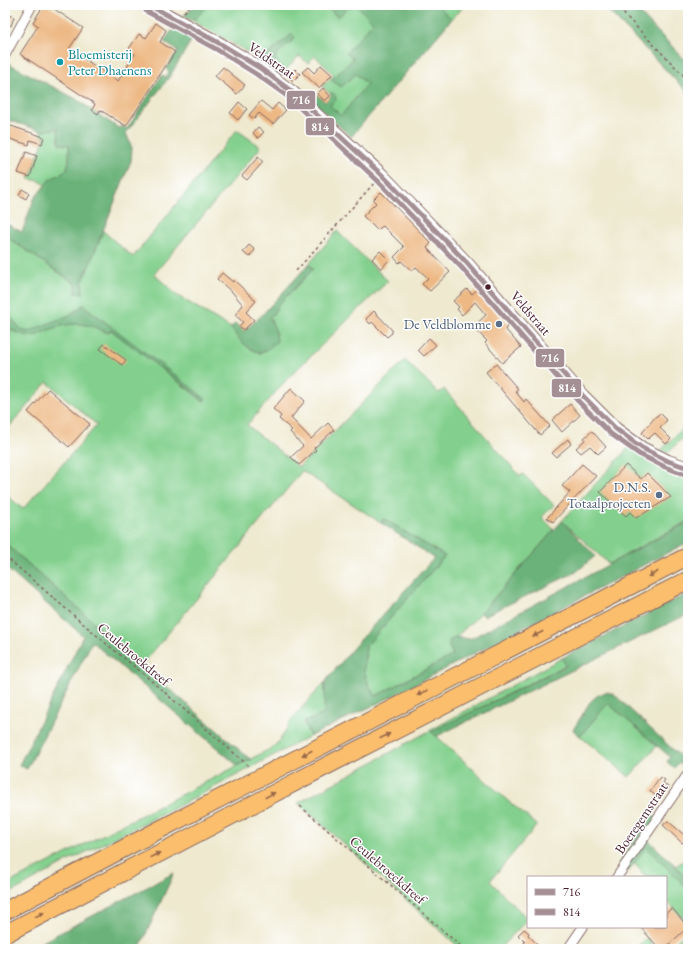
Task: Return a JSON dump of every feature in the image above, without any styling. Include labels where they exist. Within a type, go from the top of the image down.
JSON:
[{"type":"highway","points":[[5,911],[688,556]]},
{"type":"highway","points":[[5,934],[332,763],[688,580]]},
{"type":"street","points":[[5,54],[9,39],[32,5]]},
{"type":"street","name":"Veldstraat","points":[[149,5],[219,43],[260,68],[291,92],[382,175],[466,262],[583,396],[616,429],[642,448],[668,461],[688,468]]},
{"type":"street","name":"Boeregemstraat","points":[[619,876],[688,774]]},
{"type":"street","points":[[568,949],[582,928]]},
{"type":"path","points":[[615,5],[688,80]]},
{"type":"path","points":[[296,271],[382,175]]},
{"type":"path","name":"Ceulebroekdreef","points":[[5,556],[96,636],[147,677],[250,767]]},
{"type":"path","name":"Ceulebroeckdreef","points":[[300,806],[464,949]]},
{"type":"green space","points":[[196,5],[209,5],[193,21],[183,16]]},
{"type":"green space","points":[[209,5],[325,5],[338,17],[351,5],[356,5],[373,22],[347,53],[353,59],[356,74],[367,84],[341,116],[330,105],[336,100],[322,86],[334,75],[315,56],[308,63],[299,56],[285,71],[279,65],[275,58],[277,54],[295,38],[292,34],[262,60],[193,21]]},
{"type":"green space","points":[[325,5],[351,5],[338,17]]},
{"type":"green space","points":[[356,5],[437,5],[452,19],[351,137],[309,98],[315,93],[325,102],[331,96],[330,93],[333,93],[336,100],[330,105],[341,116],[367,84],[356,74],[341,87],[331,80],[353,59],[346,53],[373,22]]},
{"type":"green space","points":[[437,5],[465,5],[452,19]]},
{"type":"green space","points":[[603,5],[632,5],[688,63],[688,93]]},
{"type":"green space","points":[[174,27],[194,36],[170,76],[126,133],[132,148],[131,161],[82,283],[83,294],[76,293],[76,284],[5,236],[5,223],[22,232],[34,199],[50,179],[63,173],[67,169],[69,160],[69,145],[59,144],[58,128],[42,131],[5,119],[5,63],[6,62],[76,99],[120,129],[122,126],[127,129],[162,75],[166,77],[169,72],[166,68],[178,51],[164,42]]},
{"type":"green space","points":[[292,34],[295,38],[277,54],[275,58],[285,71],[281,76],[262,60]]},
{"type":"green space","points":[[58,128],[69,147],[70,155],[66,170],[45,185],[40,181],[29,179],[45,137],[40,135],[42,131]]},
{"type":"green space","points":[[237,130],[261,147],[154,274],[178,296],[231,328],[238,338],[272,323],[270,318],[280,303],[313,269],[309,264],[337,231],[388,281],[288,378],[247,425],[299,467],[405,360],[439,393],[444,389],[520,476],[523,474],[554,505],[542,517],[554,530],[481,613],[456,637],[450,640],[449,646],[453,655],[376,696],[369,686],[364,671],[366,646],[445,556],[383,519],[381,523],[302,471],[142,665],[5,544],[5,494],[23,509],[97,425],[47,382],[5,432],[5,327],[19,333],[36,332],[68,324],[91,325],[108,333],[111,330],[203,401],[205,399],[83,305],[71,314],[50,325],[27,332],[21,329],[5,312],[5,236],[76,284],[82,283],[103,231],[133,257]]},
{"type":"green space","points":[[309,264],[313,269],[280,303],[270,318],[276,332],[277,341],[267,350],[260,353],[247,346],[240,340],[231,328],[235,323],[244,331],[261,316]]},
{"type":"green space","points":[[83,305],[206,399],[204,401],[111,330],[108,333],[87,325],[74,324],[60,326],[37,335],[27,336],[5,327],[5,312],[21,329],[27,332],[72,314]]},
{"type":"green space","points":[[688,423],[688,432],[668,453],[661,450]]},
{"type":"green space","points":[[629,447],[654,464],[688,477],[688,521],[609,564],[562,521]]},
{"type":"green space","points":[[384,519],[445,556],[366,646],[364,671],[369,686],[376,696],[453,655],[449,646],[450,640],[456,637],[470,639],[688,522],[688,542],[393,696],[310,736],[304,722],[324,714],[325,682],[353,648],[434,558],[381,523]]},
{"type":"green space","points":[[562,521],[595,556],[576,572],[484,616],[481,613]]},
{"type":"green space","points":[[5,543],[251,760],[237,765],[92,642],[27,769],[19,765],[83,636],[5,567]]},
{"type":"green space","points":[[688,593],[688,614],[437,736],[431,732],[566,666],[562,658]]},
{"type":"green space","points":[[562,658],[566,665],[432,732],[508,801],[537,825],[490,881],[527,918],[527,920],[499,949],[461,949],[298,803]]},
{"type":"green space","points":[[325,682],[325,714],[304,722],[310,736],[179,806],[72,859],[5,896],[5,885],[272,748],[280,740],[292,719]]},
{"type":"green space","points":[[607,692],[615,695],[685,761],[688,758],[687,769],[679,763],[674,768],[667,762],[670,757],[608,703],[580,736],[573,730],[590,702],[598,695]]},
{"type":"green space","points":[[608,703],[657,746],[629,777],[580,736]]},
{"type":"green space","points":[[651,815],[660,821],[648,840],[676,866],[688,882],[688,889],[646,847],[628,872],[618,864]]},
{"type":"green space","points":[[646,847],[688,889],[688,924],[667,901],[667,876],[645,876],[634,863]]},
{"type":"green space","points":[[688,857],[688,882],[676,866]]},
{"type":"green space","points":[[174,873],[139,949],[29,949]]},
{"type":"green space","points":[[688,931],[688,949],[668,949]]},
{"type":"green space","points":[[647,938],[656,949],[634,949]]},
{"type":"building","name":"Bloemisterij Peter Dhaenens","points":[[44,5],[48,5],[83,28],[69,49],[118,81],[135,54],[128,50],[139,34],[146,38],[156,23],[166,30],[160,42],[175,52],[126,126],[100,110],[98,114],[92,110],[95,104],[20,54],[38,26],[33,22]]},
{"type":"building","points":[[5,14],[14,17],[11,26],[5,24]]},
{"type":"building","points":[[321,65],[332,75],[319,88],[302,72],[308,67],[314,73]]},
{"type":"building","points":[[223,67],[245,85],[237,94],[215,76]]},
{"type":"building","points":[[295,69],[300,74],[293,81],[288,76]]},
{"type":"building","points":[[323,88],[330,96],[325,101],[317,94]]},
{"type":"building","points":[[261,101],[272,110],[278,103],[286,110],[273,124],[259,113],[254,119],[249,115]]},
{"type":"building","points":[[239,102],[247,109],[238,120],[230,113]]},
{"type":"building","points":[[5,124],[44,137],[42,144],[30,140],[29,145],[7,138],[8,135],[5,134]]},
{"type":"building","points":[[258,127],[264,132],[258,138],[253,133]]},
{"type":"building","points":[[26,152],[37,156],[30,177],[18,173]]},
{"type":"building","points":[[258,157],[263,162],[247,180],[242,176]]},
{"type":"building","points":[[22,189],[29,193],[26,199],[19,195]]},
{"type":"building","points":[[381,192],[431,243],[427,248],[450,272],[430,291],[422,284],[428,278],[416,267],[412,271],[401,261],[399,263],[394,257],[404,247],[383,226],[377,230],[363,216],[376,203],[373,200]]},
{"type":"building","points":[[249,245],[255,250],[249,257],[243,252]]},
{"type":"building","points":[[380,251],[389,260],[381,269],[372,259]]},
{"type":"building","points":[[222,273],[233,282],[234,280],[256,301],[246,312],[254,320],[244,330],[239,326],[243,322],[235,315],[243,305],[233,293],[217,279]]},
{"type":"building","points":[[467,289],[472,294],[478,289],[487,298],[485,300],[509,325],[505,329],[521,347],[502,363],[485,343],[487,341],[473,327],[486,315],[475,302],[462,315],[457,309],[459,307],[453,301]]},
{"type":"building","points":[[374,311],[392,330],[392,333],[387,337],[372,322],[370,324],[366,319]]},
{"type":"building","points":[[429,338],[436,345],[424,356],[418,350]]},
{"type":"building","points":[[104,344],[126,360],[122,365],[100,349]]},
{"type":"building","points":[[496,364],[518,389],[515,391],[524,402],[526,399],[550,426],[540,435],[486,372]]},
{"type":"building","points":[[291,388],[305,401],[291,418],[311,439],[328,423],[334,430],[314,448],[316,450],[299,465],[291,457],[303,446],[290,432],[292,430],[279,419],[281,416],[273,409]]},
{"type":"building","points":[[48,389],[90,424],[69,447],[28,412]]},
{"type":"building","points":[[570,404],[580,415],[562,432],[552,420]]},
{"type":"building","points":[[660,413],[667,420],[660,428],[671,439],[666,444],[655,433],[648,439],[642,433]]},
{"type":"building","points":[[592,431],[606,447],[598,454],[590,446],[581,453],[576,448]]},
{"type":"building","points":[[568,439],[571,444],[556,457],[552,453]]},
{"type":"building","points":[[582,464],[596,476],[553,522],[547,518],[570,492],[562,486]]},
{"type":"building","points":[[626,465],[641,479],[647,473],[671,497],[636,518],[630,512],[626,516],[600,492]]},
{"type":"building","points":[[660,777],[665,780],[663,783],[668,787],[659,798],[650,791]]},
{"type":"building","points":[[668,821],[683,834],[688,830],[688,838],[682,843],[663,825]]},
{"type":"building","points":[[672,908],[688,927],[664,949],[660,949],[641,928],[667,928],[667,912]]},
{"type":"building","points":[[524,929],[539,946],[535,949],[519,949],[525,942],[518,935]]},
{"type":"transit line","name":"716","points":[[149,5],[219,43],[260,68],[291,91],[382,175],[466,262],[583,396],[616,429],[642,448],[668,461],[688,468]]},
{"type":"transit line","name":"814","points":[[146,11],[216,49],[256,74],[287,96],[377,180],[461,267],[578,401],[611,434],[639,454],[665,467],[686,475]]},
{"type":"place","name":"Bloemisterij Peter Dhaenens","points":[[60,62]]},
{"type":"place","name":"De Veldblomme","points":[[499,324]]},
{"type":"place","name":"D.N.S. Totaalprojecten","points":[[659,495]]}]
